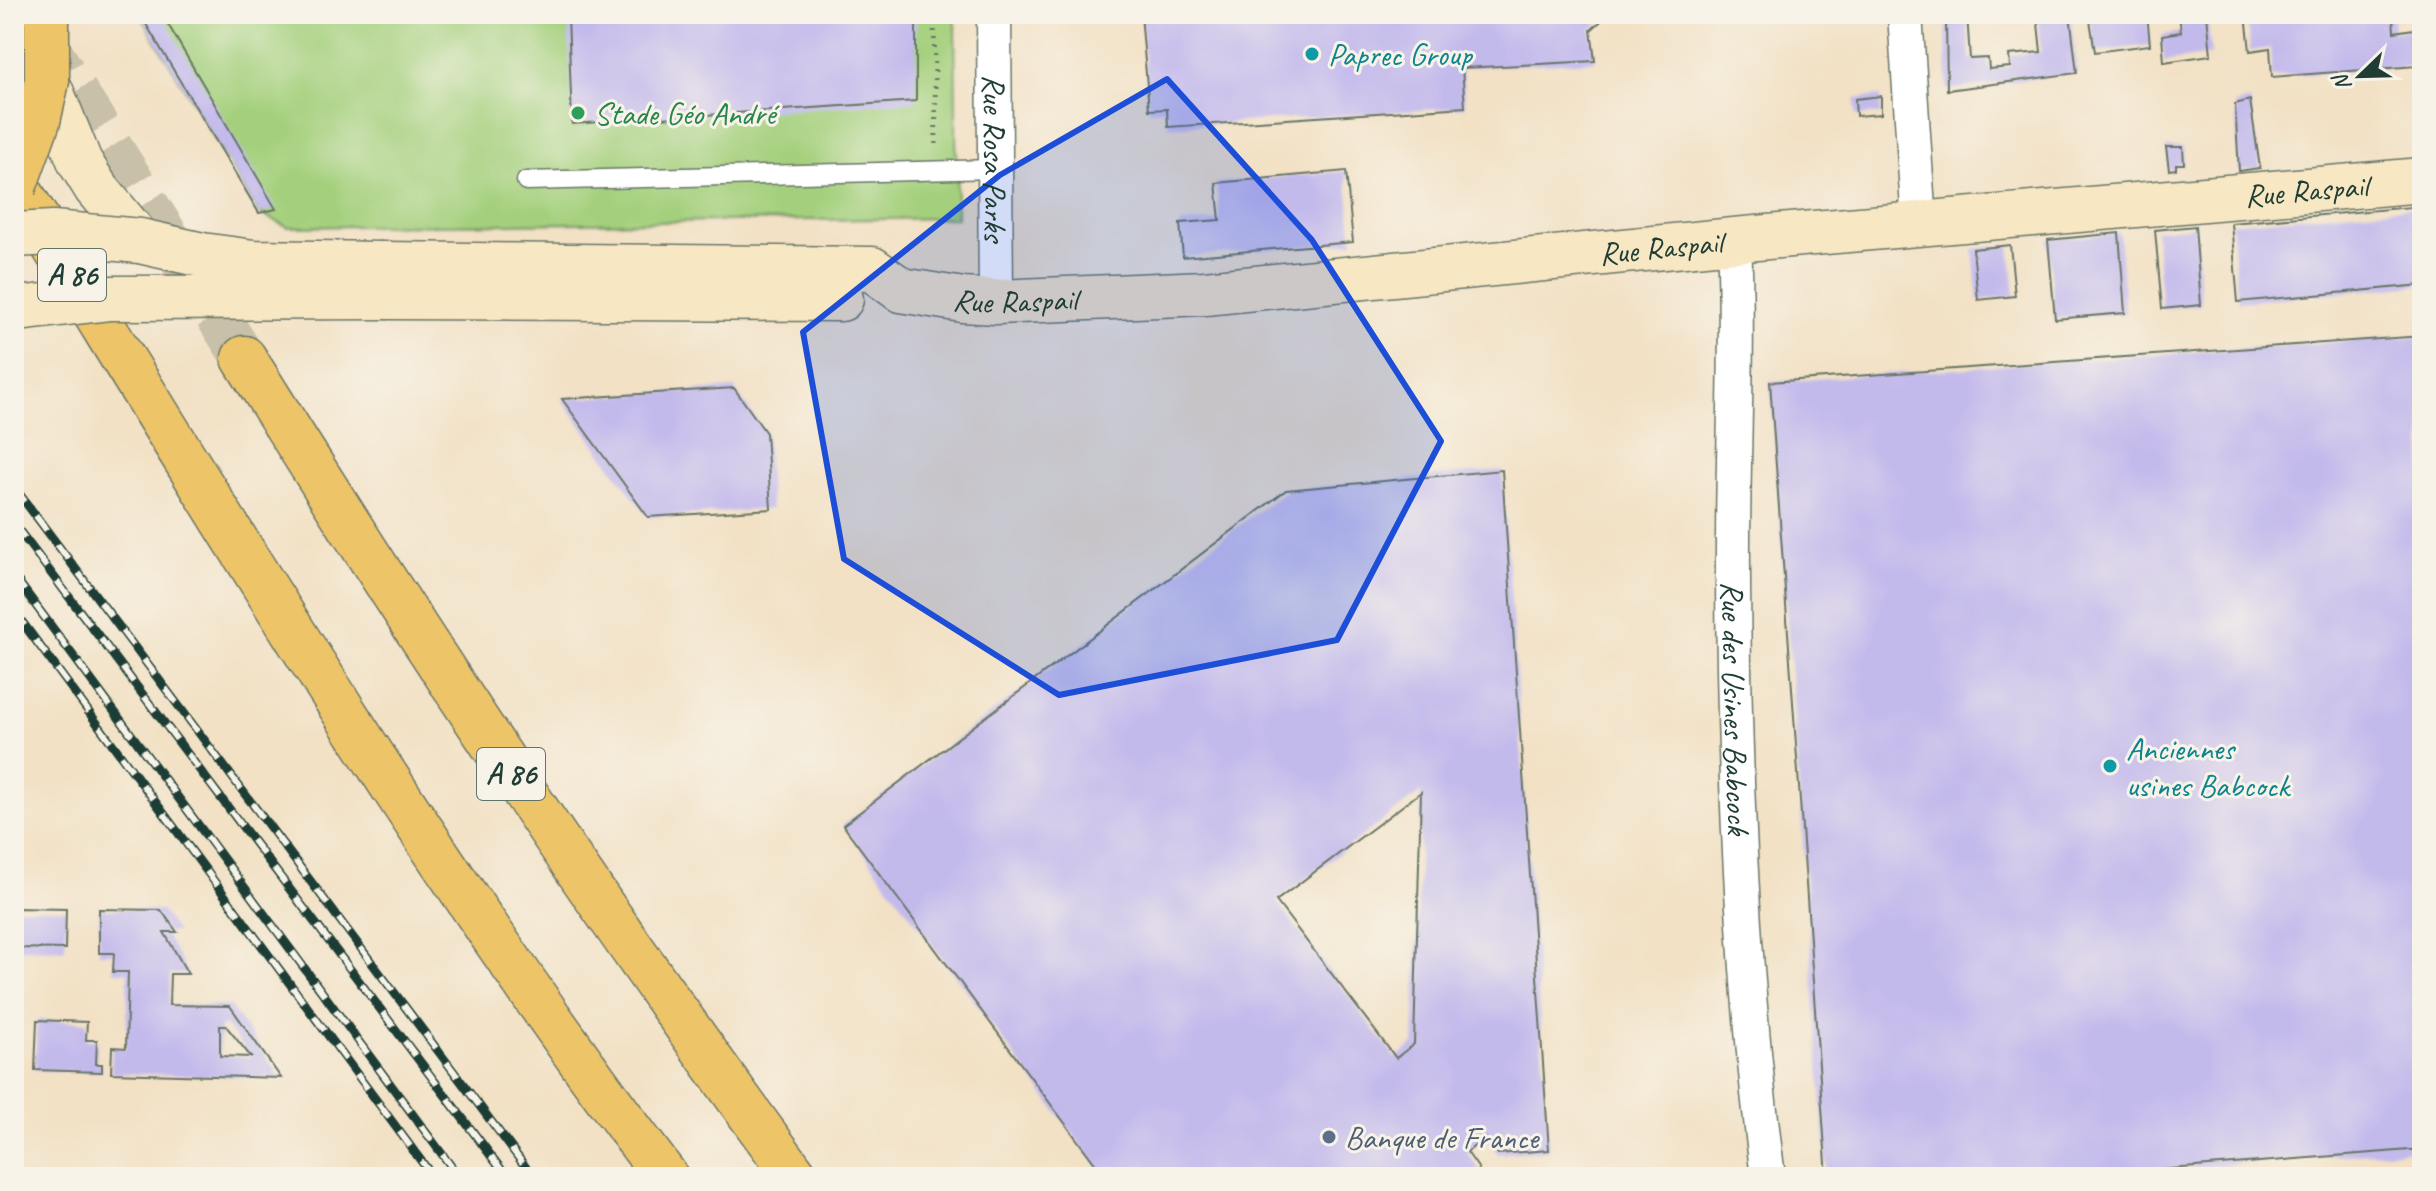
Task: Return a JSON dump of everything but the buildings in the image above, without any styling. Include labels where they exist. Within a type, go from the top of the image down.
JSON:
[{"type":"main road","points":[[14,184],[38,121],[47,81],[47,14]]},
{"type":"main road","name":"A 86","points":[[14,184],[248,564],[377,765],[511,962],[666,1177]]},
{"type":"main road","name":"A 86","points":[[244,358],[358,541],[481,729],[608,916],[796,1177]]},
{"type":"street","name":"Rue Rosa Parks","points":[[994,14],[996,302]]},
{"type":"street","points":[[1905,14],[1919,224]]},
{"type":"street","points":[[47,81],[80,162],[96,188],[140,241]]},
{"type":"street","name":"Rue Raspail","points":[[385,281],[874,299],[901,290],[996,302],[1205,293],[1734,240],[2422,180]]},
{"type":"street","points":[[14,235],[53,233],[140,241],[202,255],[385,281]]},
{"type":"street","name":"Rue des Usines Babcock","points":[[1734,240],[1737,298],[1733,578],[1740,838],[1758,1100],[1768,1177]]},
{"type":"street","points":[[15,309],[110,298],[385,281]]},
{"type":"lane","points":[[526,181],[994,169]]},
{"type":"path","points":[[934,14],[937,170]]},
{"type":"highlighted area","points":[[1167,79],[1312,240],[1441,441],[1337,640],[1059,695],[844,559],[803,332],[1000,175]]},
{"type":"green space","name":"Stade Géo André","points":[[140,14],[955,14],[957,218],[288,227],[259,213]]},
{"type":"tunnel","points":[[40,36],[244,358]]},
{"type":"railway","points":[[14,487],[533,1177]]},
{"type":"railway","points":[[14,524],[507,1177]]},
{"type":"railway","points":[[14,576],[459,1177]]},
{"type":"railway","points":[[14,611],[433,1177]]},
{"type":"place","name":"Paprec Group","points":[[1312,54]]},
{"type":"place","name":"Stade Géo André","points":[[578,113]]},
{"type":"place","name":"Anciennes usines Babcock","points":[[2110,766]]},
{"type":"place","name":"Banque de France","points":[[1329,1137]]}]
